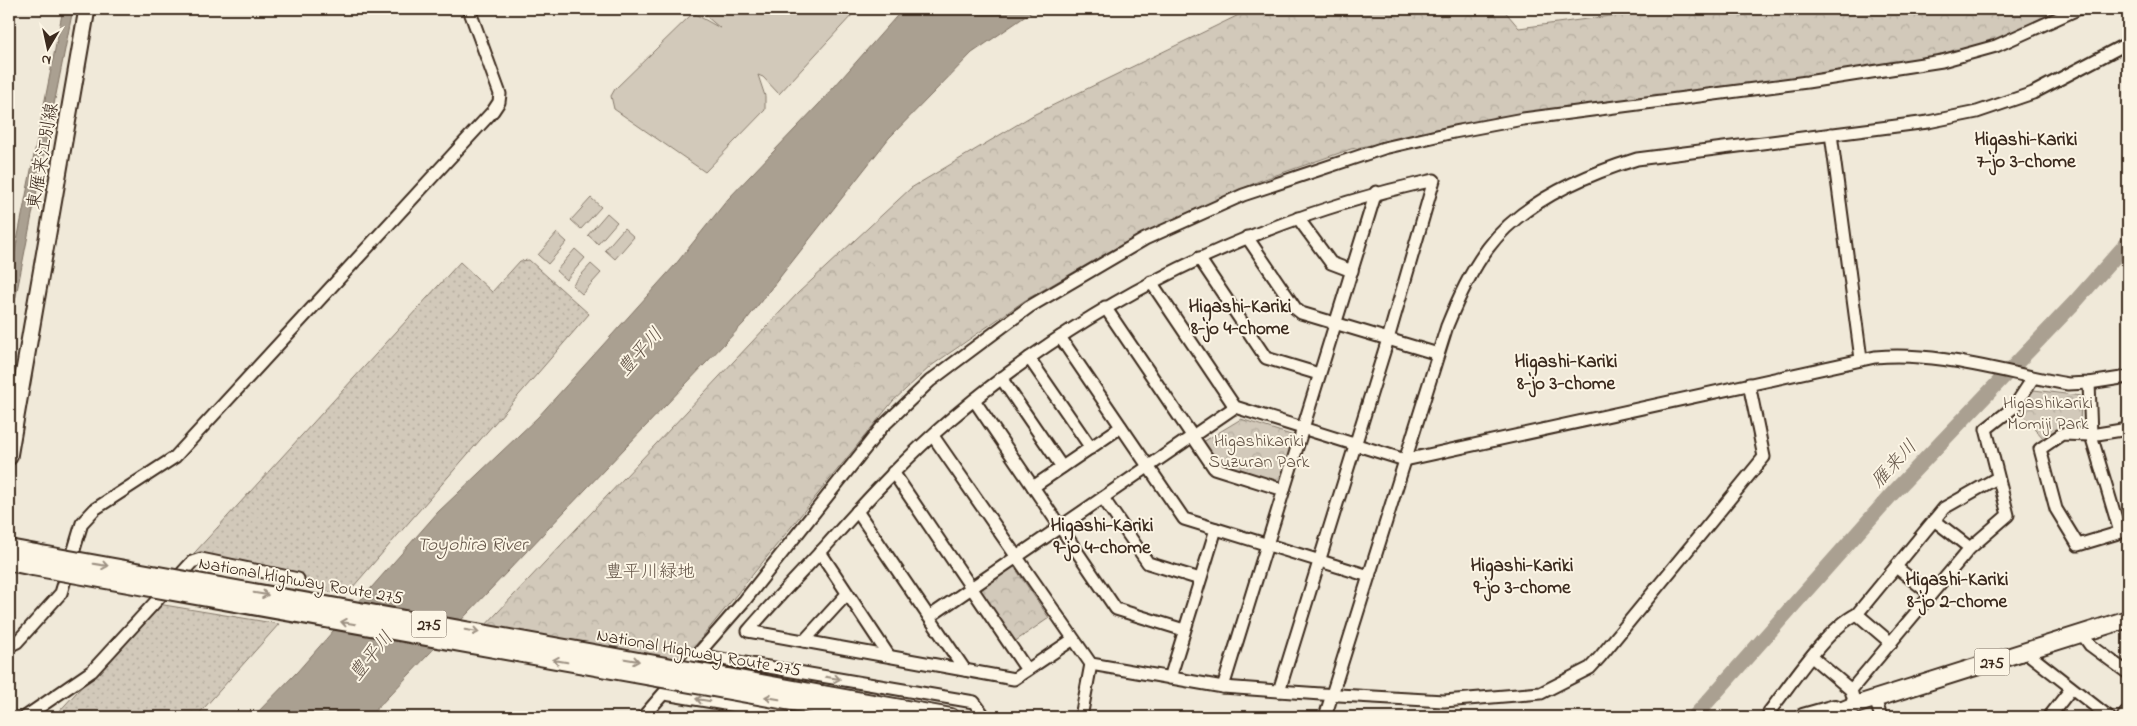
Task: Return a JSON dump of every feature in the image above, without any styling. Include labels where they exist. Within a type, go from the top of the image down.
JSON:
[{"type":"highway","name":"National Highway Route 275","points":[[9,548],[35,560]]},
{"type":"highway","name":"National Highway Route 275","points":[[9,562],[35,560],[821,700]]},
{"type":"highway","name":"275","points":[[1803,717],[1832,708],[1853,698],[1875,699],[2128,619]]},
{"type":"highway","name":"275","points":[[1826,717],[1853,698]]},
{"type":"highway","name":"275","points":[[821,700],[882,717]]},
{"type":"highway","name":"275","points":[[821,700],[951,717]]},
{"type":"main road","name":"東雁来江別線","points":[[9,457],[87,9]]},
{"type":"street","points":[[9,646],[17,642],[61,593],[82,523],[94,509],[175,456],[494,111],[499,102],[500,94],[469,9]]},
{"type":"street","points":[[643,717],[665,694],[782,555],[882,427],[930,381],[1029,307],[1145,239],[1243,196],[1384,148],[1523,119],[1758,89],[1942,61],[1996,46],[2078,9]]},
{"type":"street","points":[[1325,717],[1438,354],[1458,300],[1472,271],[1489,246],[1515,220],[1574,182],[1605,169],[1637,159],[1928,122],[1992,108],[2033,93],[2128,43]]},
{"type":"street","points":[[1832,134],[1861,359]]},
{"type":"street","points":[[1072,640],[1014,678],[748,631],[893,472],[932,436],[1001,378],[1105,307],[1199,258],[1247,237],[1376,192],[1434,180],[1388,339],[1279,691]]},
{"type":"street","points":[[1223,687],[1376,192]]},
{"type":"street","points":[[1298,218],[1331,263],[1352,271]]},
{"type":"street","points":[[1247,237],[1296,309],[1438,354]]},
{"type":"street","points":[[1199,258],[1266,358],[1319,374]]},
{"type":"street","points":[[1151,282],[1235,407],[1405,460],[1861,359],[1918,355],[2068,384],[2089,383],[2128,376]]},
{"type":"street","points":[[1105,307],[1214,468],[1284,490]]},
{"type":"street","points":[[1060,337],[1184,519],[1369,576]]},
{"type":"street","points":[[1029,358],[1091,448]]},
{"type":"street","points":[[1812,657],[1853,698],[1891,643],[1930,594],[1970,548],[2008,515],[1986,429],[2014,407],[2028,377]]},
{"type":"street","points":[[1001,378],[1062,467]]},
{"type":"street","points":[[2089,383],[2091,434],[2124,531],[2078,545],[2056,509],[2040,449],[2062,434],[2091,434],[2128,429]]},
{"type":"street","points":[[932,436],[1090,664],[1223,687],[1444,700],[1541,692],[1590,668],[1764,457],[1749,384]]},
{"type":"street","points":[[974,400],[1116,609],[1184,630]]},
{"type":"street","points":[[929,617],[1235,407]]},
{"type":"street","points":[[1033,487],[1121,428]]},
{"type":"street","points":[[893,472],[1027,670]]},
{"type":"street","points":[[1770,717],[1769,712],[1812,657],[1845,620],[1857,614],[1944,508],[1997,478]]},
{"type":"street","points":[[1104,498],[1148,563],[1200,579]]},
{"type":"street","points":[[857,511],[965,670]]},
{"type":"street","points":[[1934,520],[1970,548]]},
{"type":"street","points":[[1170,678],[1216,529]]},
{"type":"street","points":[[820,552],[889,656]]},
{"type":"street","points":[[25,717],[92,671],[192,562],[201,559],[298,579]]},
{"type":"street","points":[[1896,567],[1930,594]]},
{"type":"street","points":[[804,641],[847,594]]},
{"type":"street","points":[[1857,614],[1891,643]]},
{"type":"street","points":[[2082,634],[2090,645],[2128,673]]},
{"type":"street","points":[[2026,652],[2071,689],[2110,717]]},
{"type":"street","points":[[698,655],[974,702],[985,717]]},
{"type":"street","points":[[1082,717],[1090,664]]},
{"type":"street","points":[[2049,717],[2071,689]]},
{"type":"street","points":[[665,694],[802,717]]},
{"type":"street","points":[[1875,699],[1881,717]]},
{"type":"street","points":[[2123,717],[2128,710]]},
{"type":"green space","points":[[708,9],[853,9],[852,15],[779,94],[763,77],[758,75],[765,96],[765,110],[705,172],[614,109],[611,96],[615,89],[693,13],[720,28],[706,16]]},
{"type":"green space","name":"豊平川緑地","points":[[1251,9],[1503,9],[1519,28],[1663,9],[2066,9],[1996,40],[1914,61],[1526,114],[1351,149],[1259,181],[1124,243],[1024,301],[931,366],[893,401],[682,662],[482,629],[798,293],[911,188],[1035,114]]},
{"type":"green space","points":[[591,198],[601,207],[581,229],[571,220]]},
{"type":"green space","points":[[607,213],[617,222],[598,244],[588,235]]},
{"type":"green space","points":[[624,228],[634,237],[615,259],[605,250]]},
{"type":"green space","points":[[557,233],[567,242],[548,264],[538,255]]},
{"type":"green space","points":[[575,249],[585,258],[566,280],[556,271]]},
{"type":"green space","points":[[529,260],[589,314],[346,595],[186,562],[460,262],[492,292],[520,261]]},
{"type":"green space","points":[[591,264],[601,273],[582,294],[572,285]]},
{"type":"green space","name":"Higashikariki Momiji Park","points":[[2034,390],[2081,396],[2080,428],[2060,428],[2044,439],[2019,411]]},
{"type":"green space","name":"Higashikariki Suzuran Park","points":[[1241,419],[1294,436],[1280,483],[1218,462],[1203,442]]},
{"type":"green space","points":[[1013,565],[1049,618],[1014,642],[978,588]]},
{"type":"green space","points":[[158,604],[279,624],[196,717],[54,717],[144,619],[149,617]]},
{"type":"water","points":[[63,9],[73,9],[9,331],[9,281]]},
{"type":"water","name":"Toyohira River","points":[[903,9],[1036,9],[972,53],[889,138],[744,323],[369,717],[253,717],[297,672],[438,512],[538,417],[675,265],[728,199],[819,104]]},
{"type":"waterway","name":"雁来川","points":[[1694,717],[1893,493],[2075,302],[2128,242]]},
{"type":"district","name":"Higashi-Kariki 7-jo 3-chome","points":[[2026,149]]},
{"type":"district","name":"Higashi-Kariki 8-jo 4-chome","points":[[1240,316]]},
{"type":"district","name":"Higashi-Kariki 8-jo 3-chome","points":[[1566,371]]},
{"type":"district","name":"Higashi-Kariki 9-jo 4-chome","points":[[1102,535]]},
{"type":"district","name":"Higashi-Kariki 9-jo 3-chome","points":[[1522,575]]},
{"type":"district","name":"Higashi-Kariki 8-jo 2-chome","points":[[1957,589]]},
{"type":"water label","name":"豊平川","points":[[639,351]]},
{"type":"water label","name":"豊平川","points":[[370,655]]}]
